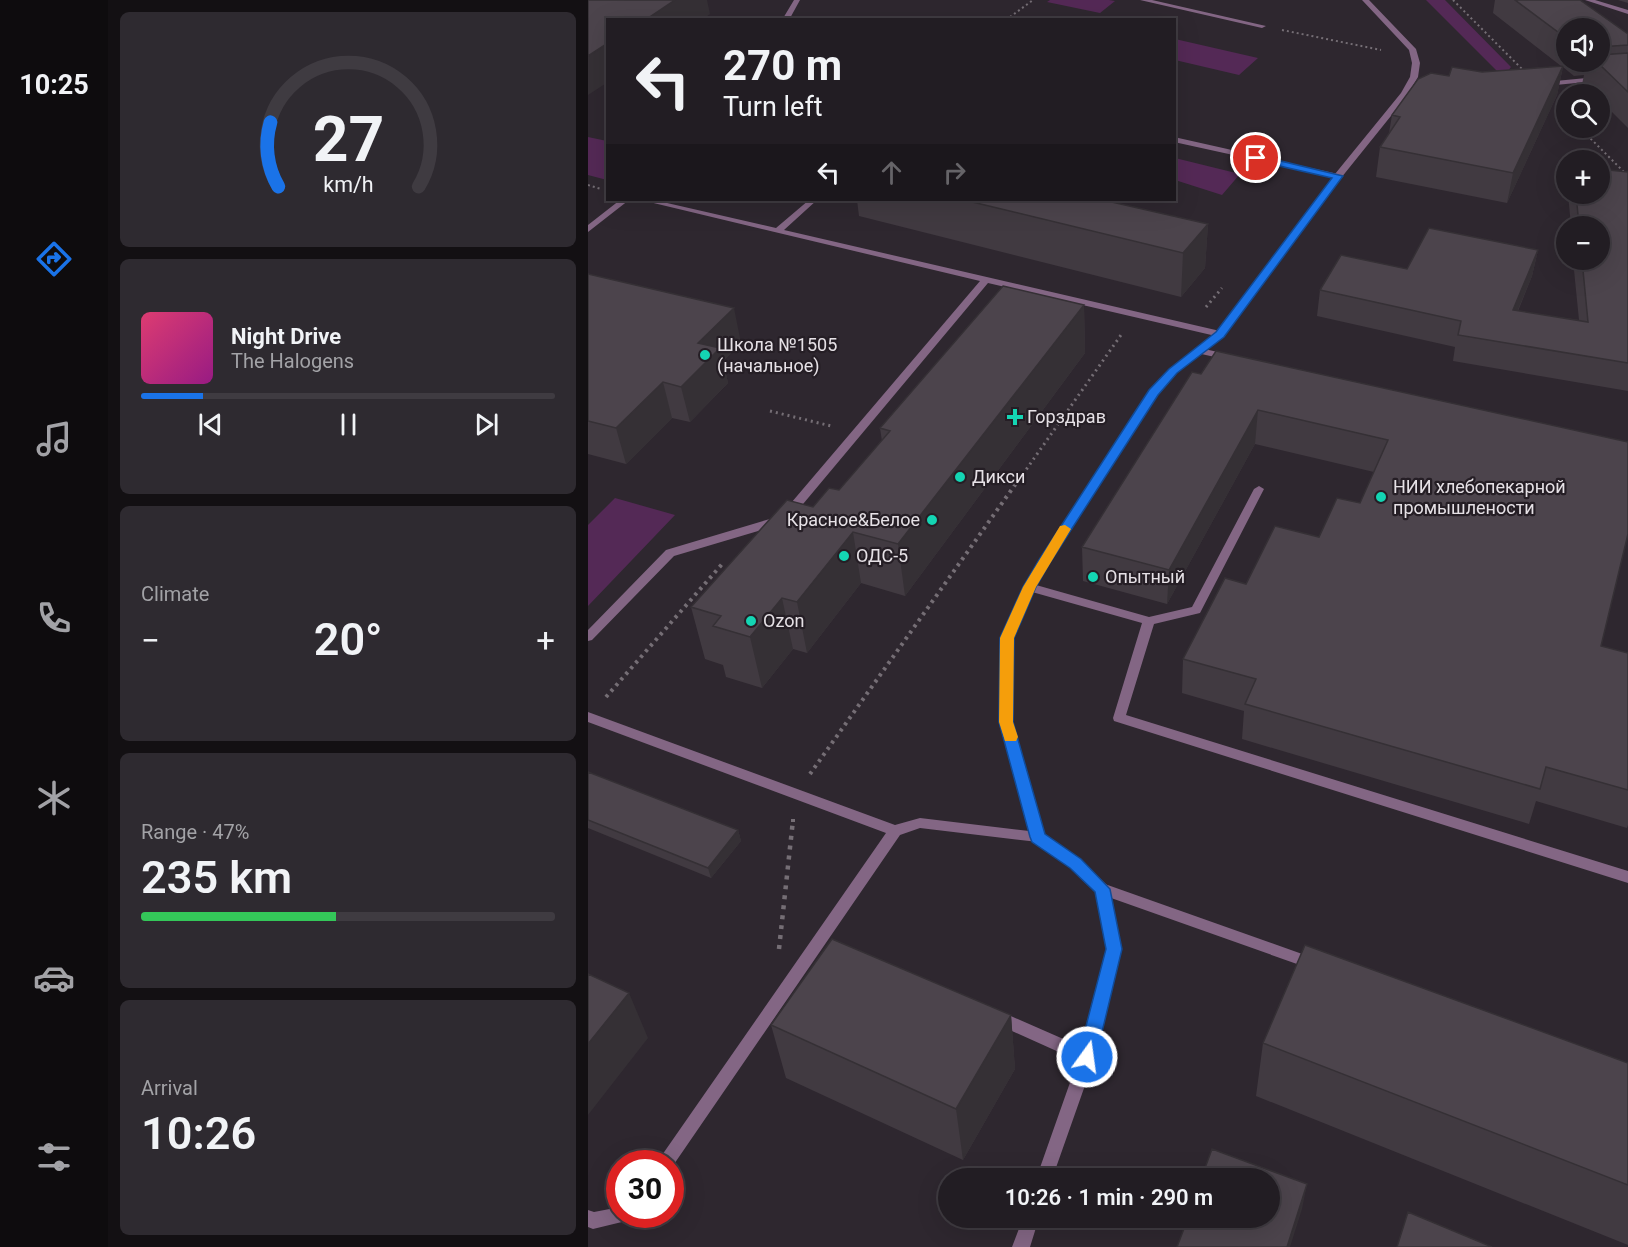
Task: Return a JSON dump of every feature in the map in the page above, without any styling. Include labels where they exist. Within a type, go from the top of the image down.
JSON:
[{"type":"street","points":[[785,18],[797,0]]},
{"type":"street","points":[[1143,0],[1262,26]]},
{"type":"street","points":[[1038,837],[1006,722],[1007,638],[1029,587],[1154,393],[1173,371],[1220,334],[1338,176],[1404,94],[1416,70],[1412,49],[1365,0]]},
{"type":"street","points":[[1588,0],[1628,12]]},
{"type":"street","points":[[1538,85],[1628,76]]},
{"type":"street","points":[[1404,94],[1415,93]]},
{"type":"street","points":[[1176,139],[1338,176]]},
{"type":"street","points":[[588,229],[624,201]]},
{"type":"street","points":[[649,201],[1220,334]]},
{"type":"street","points":[[778,231],[812,201]]},
{"type":"street","points":[[588,637],[670,553],[784,519],[985,280]]},
{"type":"street","points":[[1200,351],[1244,361]]},
{"type":"street","points":[[1029,587],[1149,621],[1196,610],[1259,489]]},
{"type":"street","points":[[1149,621],[1119,718],[1628,877]]},
{"type":"street","points":[[588,717],[896,831]]},
{"type":"street","points":[[676,1150],[896,831],[920,823],[1038,837],[1075,864],[1102,889],[1331,970]]},
{"type":"street","points":[[1048,1168],[1087,1057],[1114,949],[1102,889]]},
{"type":"street","points":[[979,1009],[1087,1057]]},
{"type":"street","points":[[588,1218],[593,1221],[606,1218]]},
{"type":"street","points":[[1021,1247],[1028,1228]]},
{"type":"path","points":[[1009,18],[1033,0]]},
{"type":"path","points":[[1453,0],[1556,103]]},
{"type":"path","points":[[1262,26],[1390,52]]},
{"type":"path","points":[[1590,138],[1628,176]]},
{"type":"path","points":[[588,186],[606,190]]},
{"type":"path","points":[[1205,309],[1227,281]]},
{"type":"path","points":[[779,954],[796,794],[1135,315]]},
{"type":"path","points":[[770,411],[856,433]]},
{"type":"path","points":[[601,702],[728,556]]},
{"type":"shaded area","points":[[1050,0],[1115,1],[1100,13],[1047,2]]},
{"type":"shaded area","points":[[1426,0],[1445,0],[1511,67],[1503,77]]},
{"type":"shaded area","points":[[1176,39],[1258,58],[1239,75],[1176,60]]},
{"type":"shaded area","points":[[588,137],[606,141],[606,180],[588,175]]},
{"type":"shaded area","points":[[1176,158],[1240,174],[1222,195],[1176,180]]},
{"type":"shaded area","points":[[615,498],[675,515],[588,606],[588,525]]},
{"type":"building","points":[[588,0],[675,0],[648,18],[606,18],[606,44],[588,56]]},
{"type":"building","points":[[1515,0],[1580,0],[1605,18],[1556,18],[1556,31]]},
{"type":"building","points":[[1610,21],[1628,34],[1628,45],[1610,46]]},
{"type":"building","points":[[1628,53],[1628,92],[1607,72],[1610,72],[1610,54]]},
{"type":"building","points":[[1452,67],[1482,72],[1556,67],[1556,72],[1560,72],[1513,173],[1380,147],[1400,117],[1392,115],[1418,79],[1431,73],[1449,76]]},
{"type":"building","points":[[1610,170],[1628,172],[1628,363],[1458,335],[1461,321],[1320,290],[1341,255],[1407,269],[1429,228],[1538,250],[1513,310],[1588,322],[1583,270],[1610,270],[1610,216],[1578,216],[1577,204],[1610,204]]},
{"type":"building","points":[[968,201],[1107,201],[1208,224],[1183,253]]},
{"type":"building","points":[[588,274],[734,308],[698,343],[720,348],[681,387],[663,382],[616,428],[588,421]]},
{"type":"building","points":[[1003,286],[1084,305],[898,544],[853,532],[797,602],[782,598],[750,637],[713,626],[721,616],[691,607],[787,500],[813,507],[829,488],[839,490],[890,431],[880,428]]},
{"type":"building","points":[[1216,351],[1628,442],[1628,534],[1601,646],[1628,653],[1628,790],[1546,767],[1540,789],[1245,704],[1256,679],[1183,659],[1225,578],[1246,584],[1275,526],[1319,537],[1337,498],[1360,503],[1388,440],[1258,410],[1169,570],[1082,547],[1192,372],[1201,374]]},
{"type":"building","points":[[588,772],[738,830],[708,868],[588,820]]},
{"type":"building","points":[[832,939],[1011,1015],[956,1109],[771,1025]]},
{"type":"building","points":[[1305,945],[1628,1063],[1628,1185],[1263,1043]]},
{"type":"building","points":[[588,974],[629,993],[588,1044]]},
{"type":"building","points":[[1212,1149],[1264,1168],[1205,1168]]},
{"type":"building","points":[[1280,1174],[1307,1184],[1287,1247],[1177,1247],[1184,1228],[1280,1228]]},
{"type":"building","points":[[1408,1212],[1492,1247],[1397,1247]]},
{"type":"slow traffic","points":[[1010,737],[1006,722],[1007,638],[1029,587],[1065,529]]},
{"type":"place","name":"Школа №1505 (начальное)","points":[[705,355]]},
{"type":"place","name":"Горздрав","points":[[1015,417]]},
{"type":"place","name":"Дикси","points":[[960,477]]},
{"type":"place","name":"НИИ хлебопекарной промышлености","points":[[1381,497]]},
{"type":"place","name":"Красное&Белое","points":[[932,520]]},
{"type":"place","name":"ОДС-5","points":[[844,556]]},
{"type":"place","name":"Опытный","points":[[1093,577]]},
{"type":"place","name":"Ozon","points":[[751,621]]},
{"type":"route","points":[[1087,1057],[1114,949],[1102,889],[1075,864],[1050,848],[1038,837],[1006,722],[1007,638],[1029,587],[1045,560],[1154,393],[1173,371],[1220,334],[1338,176],[1256,158]]}]
